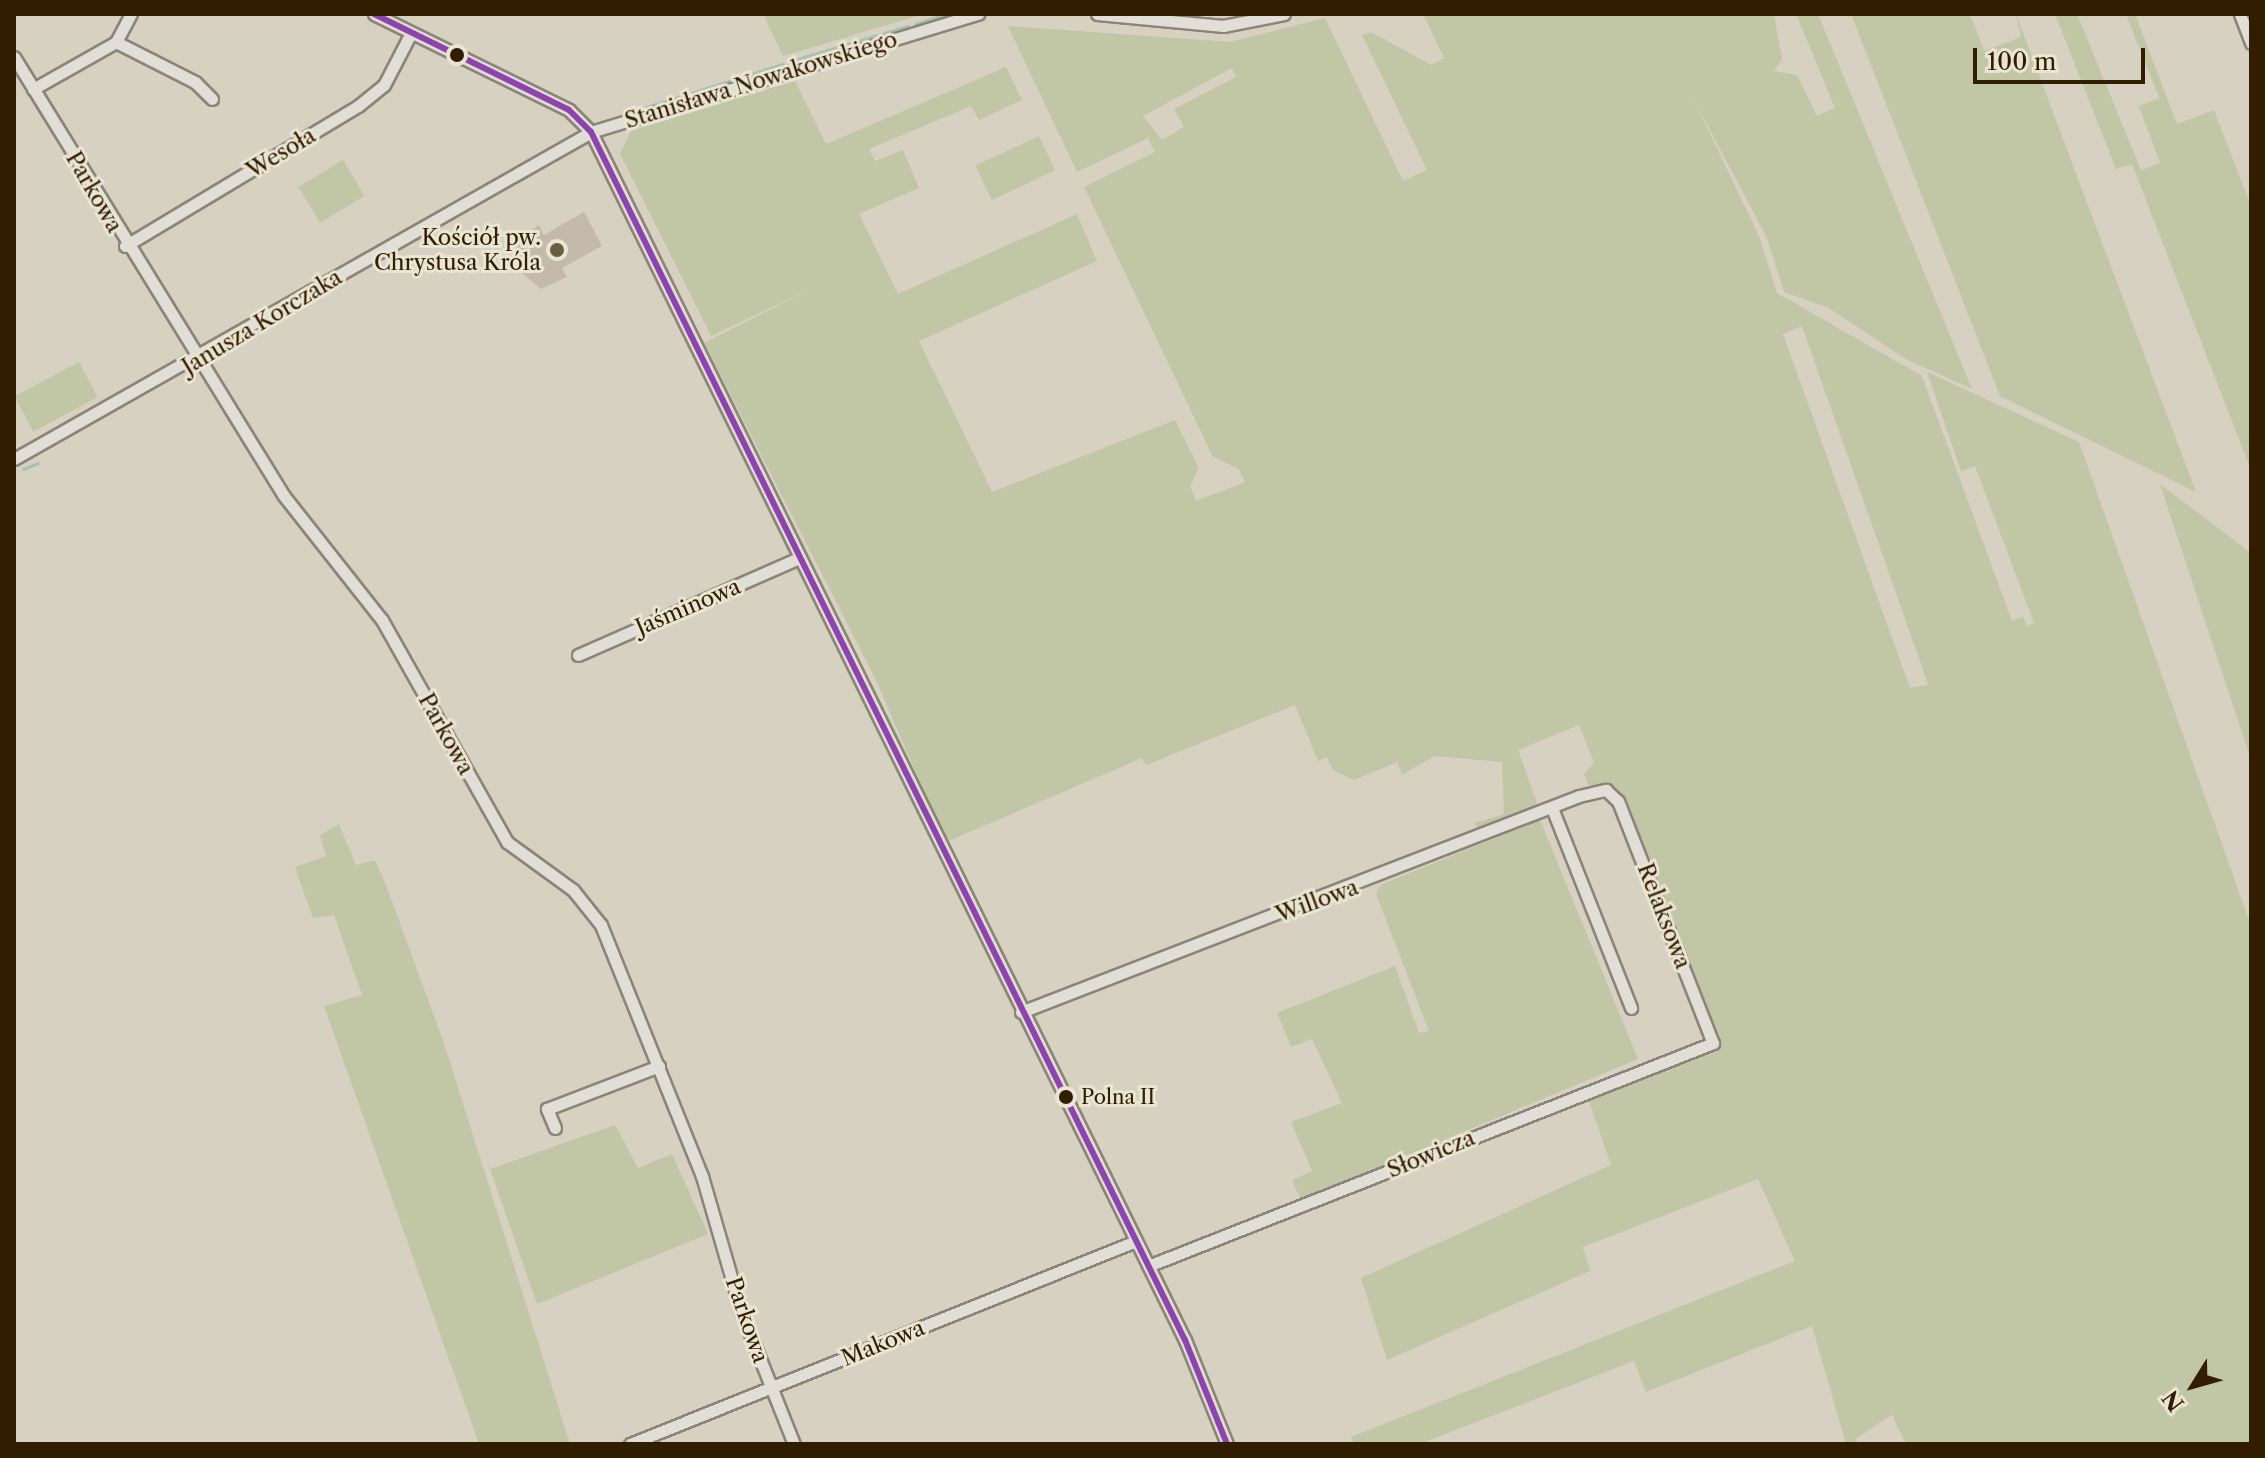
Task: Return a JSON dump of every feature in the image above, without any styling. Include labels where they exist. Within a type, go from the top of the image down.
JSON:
[{"type":"street","points":[[33,89],[116,42],[131,14]]},
{"type":"street","points":[[374,14],[569,110],[591,132],[1136,1241],[1227,1444]]},
{"type":"street","name":"Stanisława Nowakowskiego","points":[[591,132],[978,14]]},
{"type":"street","points":[[1097,14],[1223,26],[1284,14]]},
{"type":"street","points":[[2240,14],[2251,43]]},
{"type":"street","name":"Wesoła","points":[[125,246],[358,106],[384,85],[411,33]]},
{"type":"street","points":[[116,42],[195,82],[212,99]]},
{"type":"street","name":"Parkowa","points":[[14,57],[125,246],[201,359],[306,528],[382,620],[507,842],[591,910],[659,1066],[794,1444]]},
{"type":"street","name":"Janusza Korczaka","points":[[14,459],[201,359],[591,132]]},
{"type":"street","name":"Jaśminowa","points":[[578,655],[799,558]]},
{"type":"street","name":"Willowa","points":[[1021,1012],[1591,792],[1611,792]]},
{"type":"street","name":"Relaksowa","points":[[1611,792],[1713,1043]]},
{"type":"street","points":[[1552,808],[1631,1008]]},
{"type":"street","name":"Słowicza","points":[[1148,1266],[1713,1043]]},
{"type":"street","points":[[555,1128],[547,1109],[659,1066]]},
{"type":"street","name":"Makowa","points":[[630,1444],[1136,1241]]},
{"type":"green space","points":[[763,14],[924,14],[783,56]]},
{"type":"green space","points":[[1423,14],[1774,14],[1782,59],[1774,71],[1797,75],[1817,116],[1835,108],[1796,14],[1818,14],[1972,389],[1906,359],[1829,308],[1784,292],[1767,238],[1693,98],[1759,236],[1777,293],[1922,376],[2012,621],[2023,617],[2027,626],[2034,623],[1975,466],[1961,471],[1927,372],[2079,442],[2251,926],[2251,1444],[1906,1444],[1892,1415],[1856,1438],[1858,1444],[1846,1444],[1812,1326],[1646,1392],[1634,1361],[1419,1444],[1354,1444],[1351,1437],[1795,1261],[1758,1179],[1583,1247],[1590,1271],[1387,1360],[1361,1278],[1611,1165],[1588,1098],[1721,1050],[1627,801],[1613,784],[1590,789],[1584,774],[1594,763],[1579,725],[1518,750],[1539,809],[1478,833],[1475,823],[1504,814],[1502,762],[1435,756],[1402,775],[1397,762],[1354,780],[1333,770],[1327,757],[1318,761],[1295,705],[1146,765],[1142,758],[946,842],[875,678],[704,343],[816,286],[711,336],[620,154],[631,131],[795,81],[826,144],[1006,67],[1022,100],[979,120],[971,106],[869,149],[875,161],[903,150],[919,188],[859,214],[898,294],[1077,214],[1097,261],[919,341],[992,492],[1175,420],[1199,468],[1190,486],[1196,501],[1245,482],[1239,469],[1213,457],[1084,187],[1155,152],[1148,138],[1077,172],[1008,26],[1230,42],[1325,18],[1403,181],[1427,170],[1362,35],[1371,32],[1431,65],[1444,58]],"holes":[[[1232,68],[1236,77],[1174,109],[1184,127],[1162,140],[1143,116]],[[1802,326],[1928,684],[1928,685],[1910,688],[1783,334]]]},
{"type":"green space","points":[[1851,14],[1970,14],[1984,51],[2021,37],[2016,14],[2196,492],[2000,396]]},
{"type":"green space","points":[[2055,14],[2077,14],[2141,170],[2160,163],[2139,106],[2159,98],[2126,14],[2135,14],[2177,124],[2214,110],[2251,206],[2251,470],[2132,164],[2116,169]]},
{"type":"green space","points":[[1039,136],[1055,170],[992,200],[976,166]]},
{"type":"green space","points":[[343,160],[365,196],[320,223],[298,187]]},
{"type":"green space","points":[[79,362],[98,397],[33,432],[15,396]]},
{"type":"green space","points":[[2160,484],[2251,553],[2251,760]]},
{"type":"green space","points":[[1540,820],[1638,1059],[1301,1200],[1292,1180],[1312,1171],[1291,1122],[1342,1103],[1312,1039],[1291,1047],[1277,1013],[1395,966],[1419,1033],[1429,1031],[1376,894],[1380,885]]},
{"type":"green space","points":[[339,824],[356,865],[375,860],[387,888],[444,1043],[570,1444],[479,1444],[324,1006],[362,995],[334,915],[313,918],[295,867],[326,856],[320,835]]},
{"type":"green space","points":[[615,1125],[638,1168],[672,1154],[708,1234],[537,1304],[490,1169]]},
{"type":"building","name":"Kościół pw. Chrystusa Króla","points":[[584,212],[602,246],[562,268],[567,277],[541,289],[518,270],[516,241],[539,225],[544,235]]},
{"type":"waterway","points":[[915,24],[946,14]]},
{"type":"waterway","points":[[1198,14],[1250,14]]},
{"type":"waterway","points":[[794,60],[908,26]]},
{"type":"waterway","points":[[646,107],[782,64]]},
{"type":"waterway","points":[[23,469],[38,463]]},
{"type":"transit line","points":[[374,14],[569,110],[591,132],[1185,1340],[1227,1444]]},
{"type":"place","name":"Kościół pw. Chrystusa Króla","points":[[557,250]]},
{"type":"place","name":"Polna II","points":[[1066,1097]]}]
